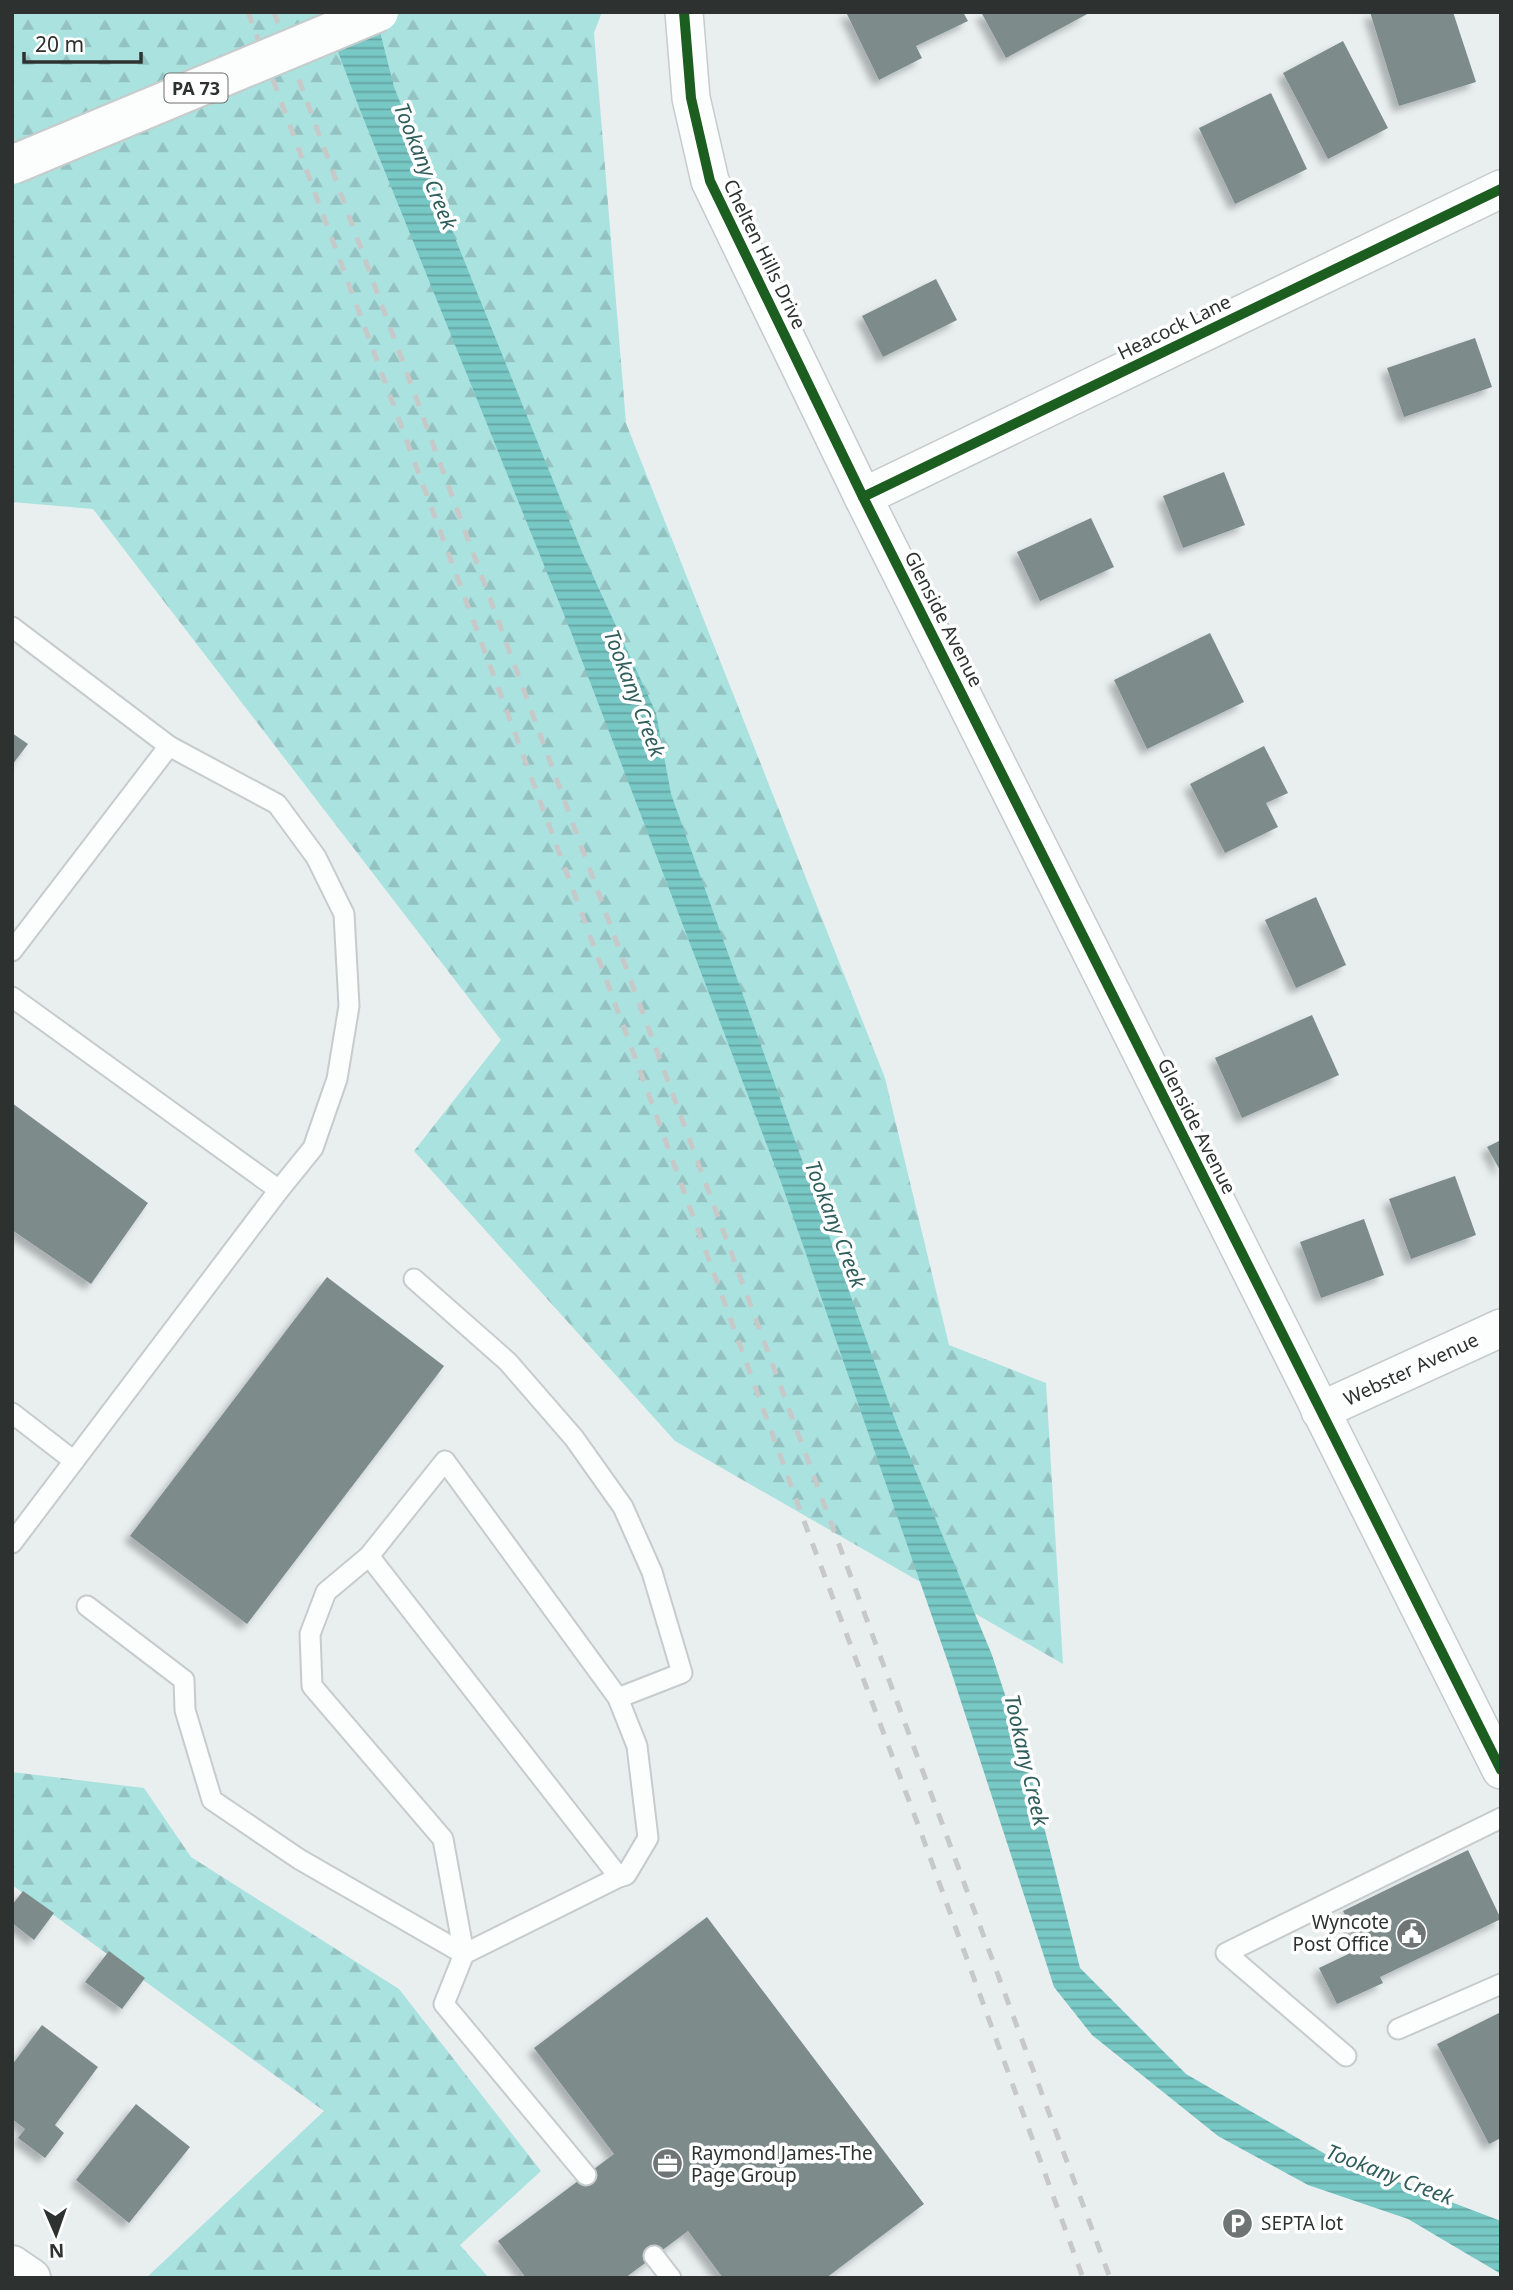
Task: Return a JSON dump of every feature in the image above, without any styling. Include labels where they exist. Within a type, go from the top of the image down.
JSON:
[{"type":"main road","name":"PA 73","points":[[12,165],[379,12]]},
{"type":"main road","points":[[12,2265],[31,2278]]},
{"type":"street","name":"Chelten Hills Drive","points":[[684,12],[691,98],[710,181],[863,496]]},
{"type":"street","name":"Heacock Lane","points":[[863,496],[1501,189]]},
{"type":"street","name":"Glenside Avenue","points":[[863,496],[1501,1770]]},
{"type":"street","name":"Webster Avenue","points":[[1320,1410],[1501,1328]]},
{"type":"lane","points":[[12,627],[169,746],[277,804],[316,857],[344,915],[349,1006],[337,1079],[313,1148],[12,1543]]},
{"type":"lane","points":[[12,951],[169,746]]},
{"type":"lane","points":[[12,997],[279,1190]]},
{"type":"lane","points":[[414,1279],[508,1362],[574,1438],[623,1507],[652,1572],[682,1673],[618,1698]]},
{"type":"lane","points":[[12,1413],[74,1461]]},
{"type":"lane","points":[[464,1954],[626,1875],[648,1838],[637,1746],[618,1698],[444,1461],[369,1556],[326,1592],[310,1634],[312,1686],[443,1839],[464,1954],[444,2004],[586,2175]]},
{"type":"lane","points":[[369,1556],[619,1877]]},
{"type":"lane","points":[[87,1606],[184,1680],[186,1710],[212,1800],[299,1859],[464,1954]]},
{"type":"lane","points":[[1346,2056],[1226,1953],[1501,1818]]},
{"type":"lane","points":[[1398,2029],[1501,1984]]},
{"type":"lane","points":[[654,2256],[671,2278]]},
{"type":"green space","points":[[12,12],[602,12],[594,33],[626,423],[885,1078],[949,1345],[1046,1383],[1063,1664],[675,1441],[414,1151],[501,1040],[93,509],[12,502]]},
{"type":"green space","points":[[12,1772],[144,1788],[191,1857],[399,1989],[541,2171],[460,2245],[489,2278],[146,2278],[324,2111],[12,1885]]},
{"type":"water","name":"Tookany Creek","points":[[323,12],[375,12],[394,87],[582,552],[656,713],[671,794],[898,1428],[992,1655],[1029,1768],[1080,1968],[1186,2074],[1327,2155],[1501,2221],[1501,2274],[1408,2219],[1308,2185],[1218,2136],[1092,2035],[1054,1987],[951,1671],[781,1182],[571,632]]},
{"type":"building","points":[[846,12],[963,12],[968,21],[916,46],[922,58],[879,80]]},
{"type":"building","points":[[981,12],[1091,12],[1006,58]]},
{"type":"building","points":[[1370,12],[1453,12],[1476,82],[1399,106]]},
{"type":"building","points":[[1343,41],[1388,128],[1328,159],[1283,73]]},
{"type":"building","points":[[1271,93],[1307,169],[1235,204],[1199,128]]},
{"type":"building","points":[[936,279],[957,320],[883,357],[862,316]]},
{"type":"building","points":[[1475,338],[1492,387],[1404,417],[1387,368]]},
{"type":"building","points":[[1224,472],[1245,525],[1183,548],[1163,496]]},
{"type":"building","points":[[1091,518],[1114,567],[1040,601],[1017,552]]},
{"type":"building","points":[[1210,633],[1244,702],[1147,749],[1114,680]]},
{"type":"building","points":[[12,733],[28,744],[12,765]]},
{"type":"building","points":[[1264,746],[1288,793],[1266,803],[1278,827],[1225,853],[1190,784]]},
{"type":"building","points":[[1316,897],[1346,965],[1296,988],[1265,920]]},
{"type":"building","points":[[1312,1015],[1339,1075],[1242,1118],[1215,1058]]},
{"type":"building","points":[[12,1103],[148,1203],[91,1284],[12,1230]]},
{"type":"building","points":[[1501,1140],[1501,1172],[1487,1147]]},
{"type":"building","points":[[1455,1176],[1476,1235],[1411,1259],[1389,1199]]},
{"type":"building","points":[[1364,1219],[1384,1275],[1321,1298],[1300,1242]]},
{"type":"building","points":[[327,1277],[444,1366],[247,1624],[130,1536]]},
{"type":"building","name":"Wyncote Post Office","points":[[1468,1850],[1501,1919],[1380,1977],[1383,1983],[1337,2004],[1319,1968],[1361,1948],[1343,1911]]},
{"type":"building","points":[[23,1891],[54,1913],[34,1940],[12,1923],[12,1905]]},
{"type":"building","points":[[707,1917],[924,2204],[826,2278],[723,2278],[688,2231],[625,2278],[526,2278],[498,2241],[614,2154],[534,2048]]},
{"type":"building","points":[[109,1951],[145,1978],[122,2009],[85,1982]]},
{"type":"building","points":[[1501,2012],[1501,2138],[1489,2144],[1437,2044]]},
{"type":"building","points":[[42,2025],[98,2067],[55,2125],[64,2133],[45,2158],[18,2138],[25,2129],[12,2119],[12,2065]]},
{"type":"building","points":[[136,2104],[190,2147],[129,2223],[76,2180]]},
{"type":"railway","points":[[248,12],[1083,2278]]},
{"type":"railway","points":[[274,12],[1110,2278]]},
{"type":"cycle path","points":[[684,12],[691,98],[710,181],[863,497],[1501,1770]]},
{"type":"cycle path","points":[[863,497],[1501,189]]},
{"type":"place","name":"Wyncote Post Office","points":[[1412,1933]]},
{"type":"place","name":"Raymond James-The Page Group","points":[[668,2164]]},
{"type":"place","name":"SEPTA lot","points":[[1238,2223]]}]
